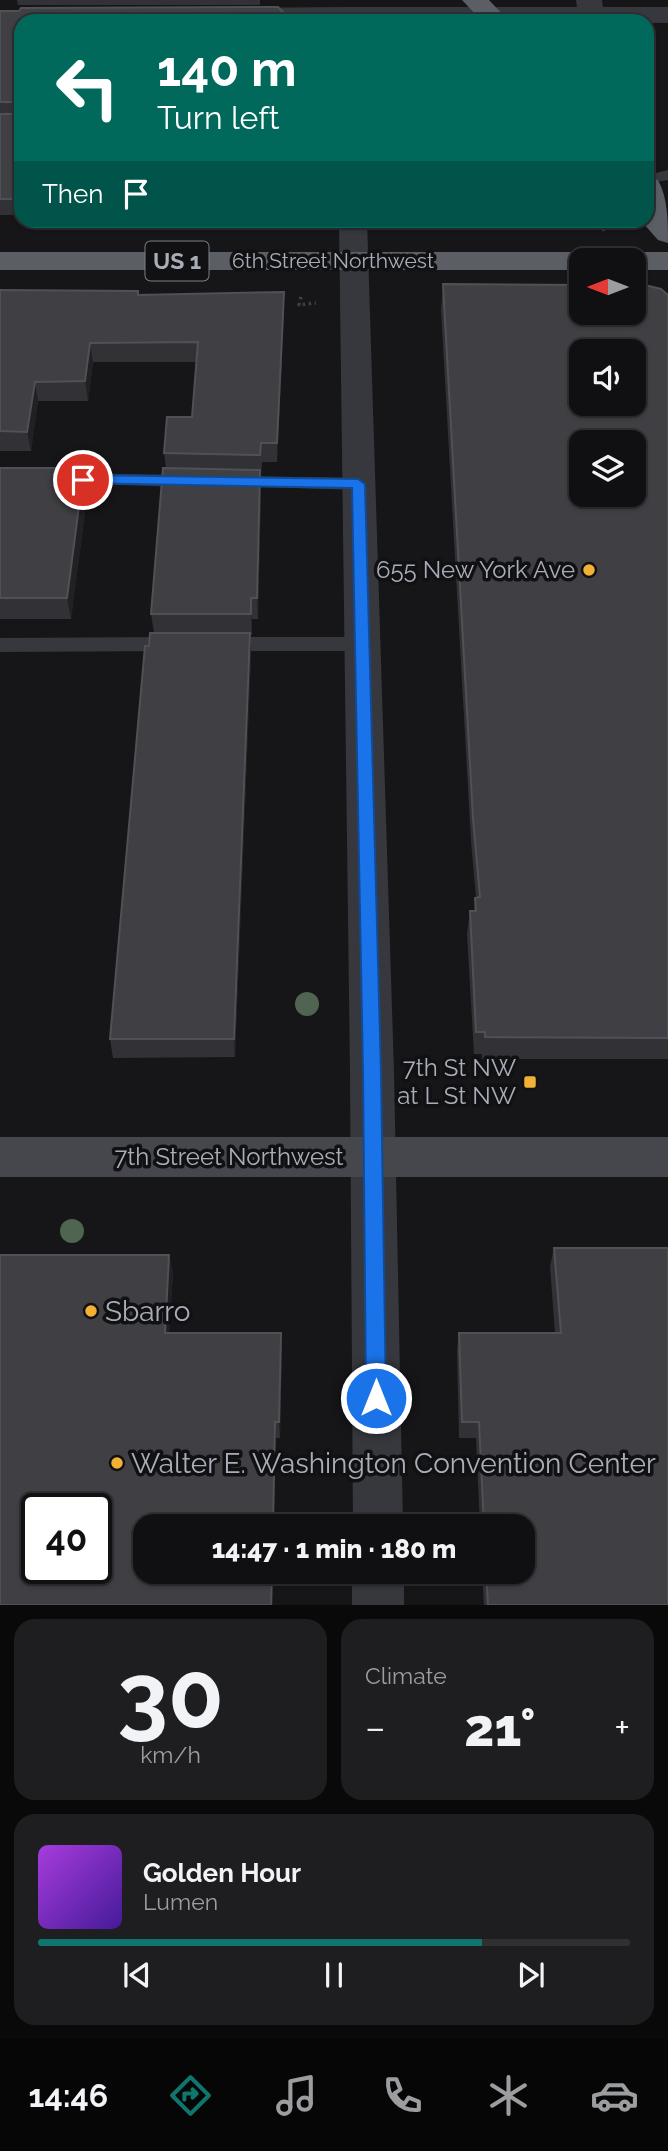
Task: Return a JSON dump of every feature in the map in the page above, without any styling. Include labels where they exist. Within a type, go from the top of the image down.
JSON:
[{"type":"highway","points":[[654,211],[657,223],[668,234]]},
{"type":"highway","name":"6th Street Northwest","points":[[0,261],[569,261]]},
{"type":"highway","points":[[646,261],[668,261]]},
{"type":"main road","name":"7th Street Northwest","points":[[0,1157],[668,1157]]},
{"type":"street","points":[[275,14],[590,8],[668,15]]},
{"type":"street","points":[[353,228],[373,1157],[377,1514]]},
{"type":"street","points":[[378,1584],[378,1605]]},
{"type":"lane","points":[[41,479],[358,484]]},
{"type":"lane","points":[[0,645],[363,644]]},
{"type":"path","points":[[303,292],[299,304],[317,303]]},
{"type":"building","points":[[278,7],[285,14],[14,14],[14,102],[0,102],[0,11],[19,11],[21,8]]},
{"type":"building","points":[[0,114],[14,114],[14,199],[0,199]]},
{"type":"building","points":[[443,284],[569,285],[569,326],[646,326],[646,286],[661,289],[668,295],[668,1038],[485,1037],[485,1032],[476,1032],[470,911],[476,911],[475,898],[480,897],[473,818]]},
{"type":"building","points":[[0,290],[138,291],[138,295],[284,292],[277,443],[261,443],[260,455],[164,453],[167,417],[192,417],[198,342],[90,343],[85,381],[35,382],[27,432],[0,431]]},
{"type":"building","points":[[0,468],[84,468],[67,598],[0,598]]},
{"type":"building","points":[[163,468],[260,470],[257,598],[251,598],[251,614],[151,614]]},
{"type":"building","points":[[150,633],[250,633],[234,1039],[110,1039],[145,646],[149,646]]},
{"type":"building","name":"Walter E. Washington Convention Center","points":[[554,1248],[668,1248],[668,1605],[488,1605],[487,1584],[535,1584],[535,1514],[483,1514],[479,1422],[462,1422],[459,1333],[561,1333]]},
{"type":"building","name":"Walter E. Washington Convention Center","points":[[0,1255],[169,1255],[165,1333],[281,1333],[279,1422],[275,1422],[273,1514],[133,1514],[133,1584],[272,1584],[271,1605],[0,1605]]},
{"type":"place","name":"655 New York Ave","points":[[589,570]]},
{"type":"place","name":"7th St NW at L St NW","points":[[530,1082]]},
{"type":"place","name":"Sbarro","points":[[91,1311]]},
{"type":"place","name":"Walter E. Washington Convention Center","points":[[117,1463]]},
{"type":"route","points":[[83,480],[358,484],[372,1072],[376,1398]]}]
